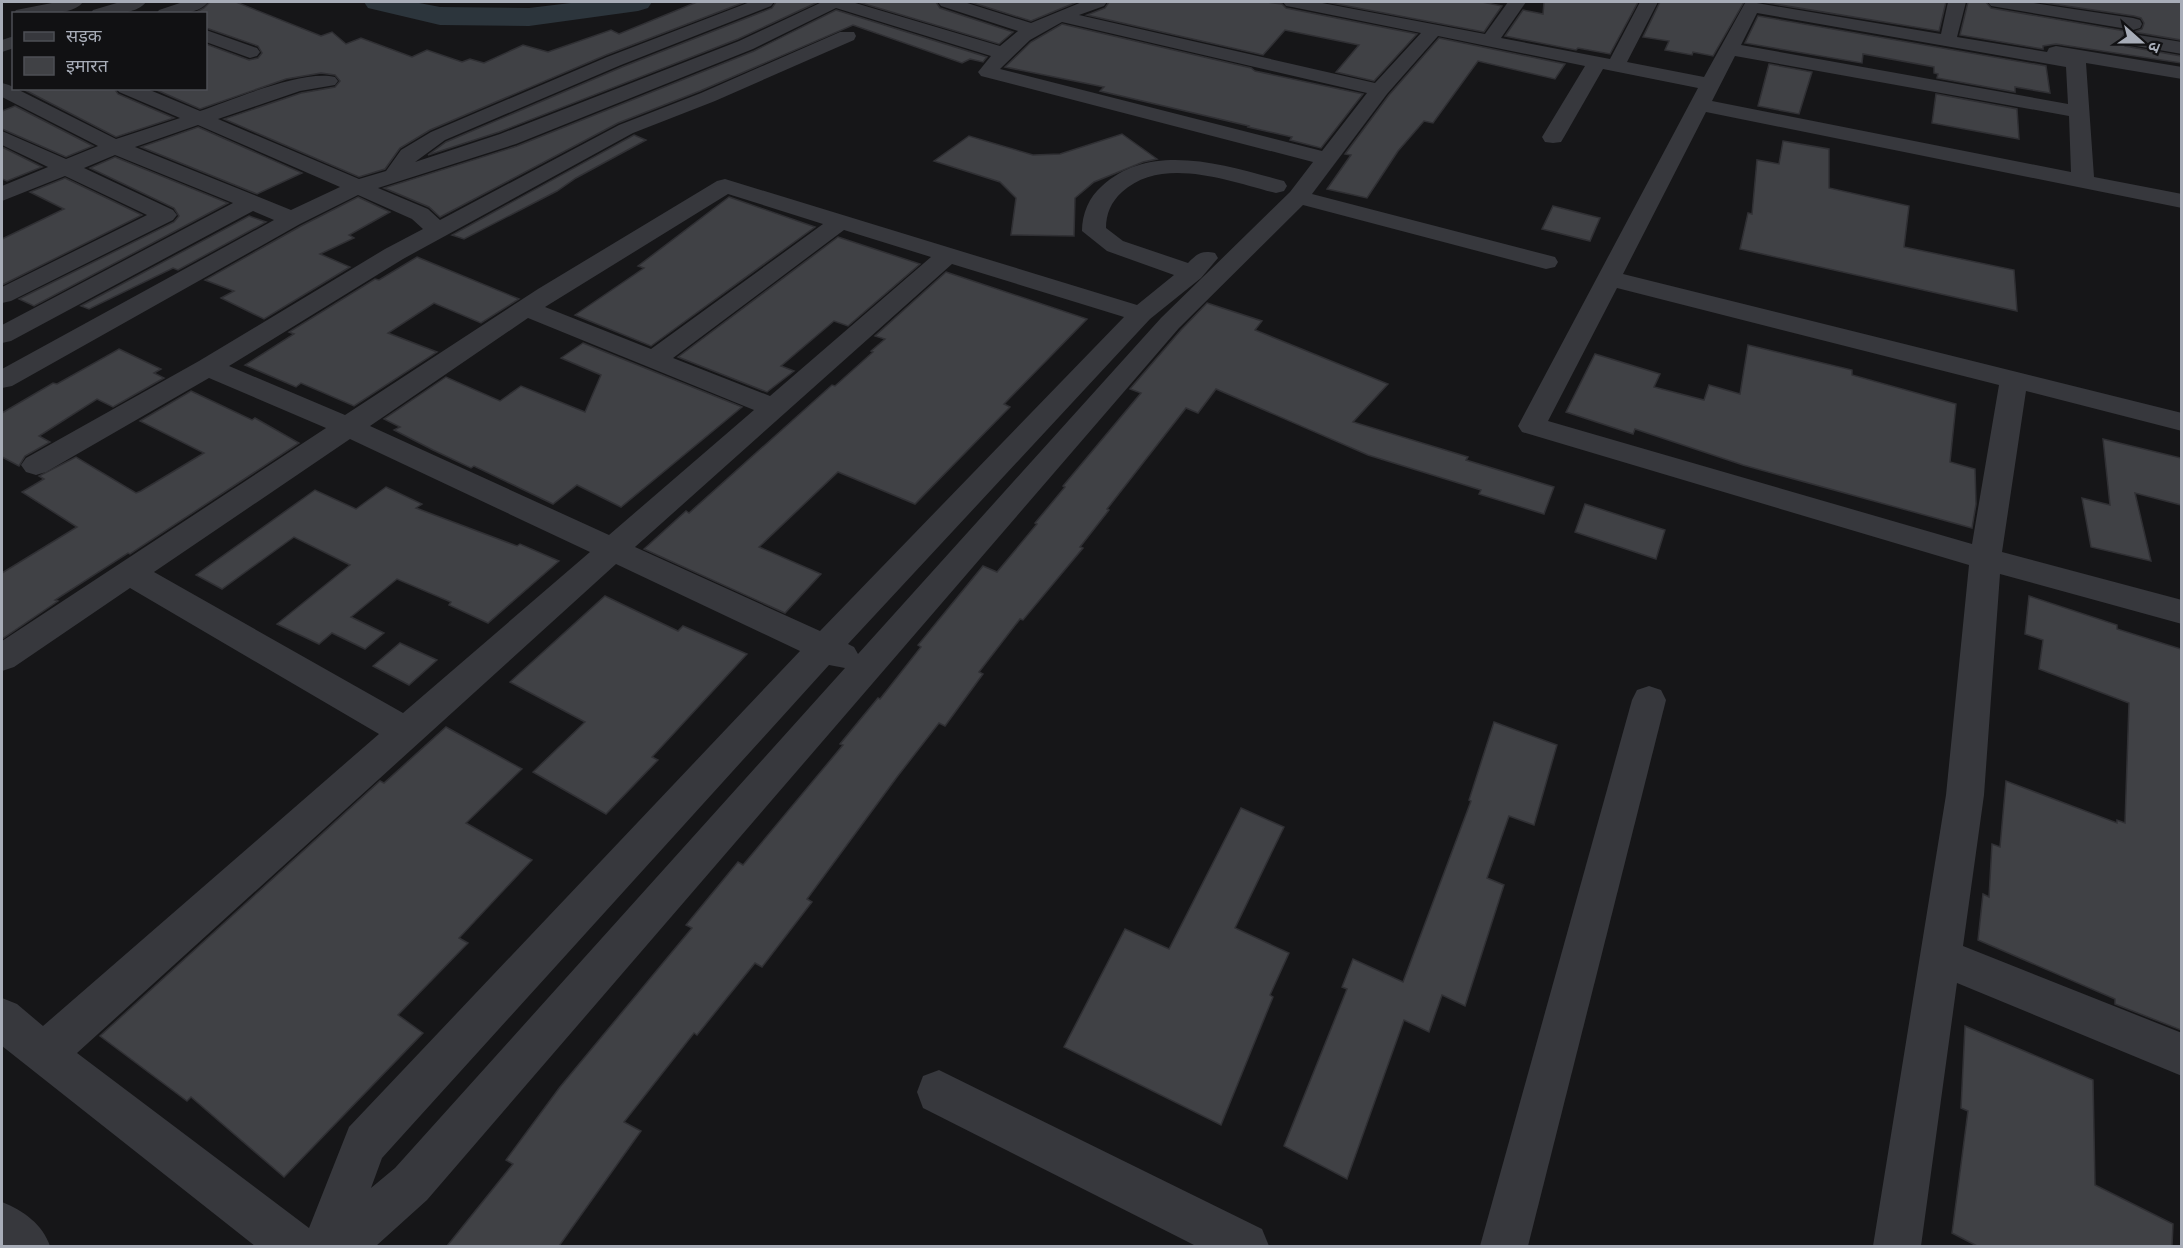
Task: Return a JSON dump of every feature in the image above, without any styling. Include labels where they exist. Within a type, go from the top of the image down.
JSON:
[{"type":"street","points":[[28,2],[48,12],[74,2]]},
{"type":"street","points":[[105,12],[137,2]]},
{"type":"street","points":[[171,12],[199,2]]},
{"type":"street","points":[[395,174],[414,148],[438,136],[614,61],[765,2]]},
{"type":"street","points":[[2,380],[292,219],[358,187],[508,139],[746,45],[835,2],[1002,53]]},
{"type":"street","points":[[947,2],[1031,29]]},
{"type":"street","points":[[1292,2],[1356,8],[1433,31],[1605,65],[1707,95],[2083,182],[2181,201]]},
{"type":"street","points":[[1489,42],[1517,2]]},
{"type":"street","points":[[1553,137],[1649,2]]},
{"type":"street","points":[[1788,2],[1787,5],[1790,7],[1869,15],[1950,34],[2042,39],[2136,65],[2181,73]]},
{"type":"street","points":[[1950,34],[1957,2]]},
{"type":"street","points":[[1997,2],[2045,6],[2132,23],[2181,48]]},
{"type":"street","points":[[1086,3],[1031,29],[1002,53],[988,72],[1328,159]]},
{"type":"street","points":[[2083,182],[2076,63],[1751,6],[1707,95],[1608,278],[1532,426],[1984,559],[2181,612]]},
{"type":"street","points":[[2042,39],[2045,6]]},
{"type":"street","points":[[1060,16],[1380,90]]},
{"type":"street","points":[[2132,23],[2136,65]]},
{"type":"street","points":[[326,1246],[365,1143],[824,648],[1141,314],[1328,159],[1380,90],[1433,31]]},
{"type":"street","points":[[207,36],[250,52]]},
{"type":"street","points":[[36,465],[208,367],[438,230],[626,129],[708,97],[847,36]]},
{"type":"street","points":[[1730,49],[2079,112]]},
{"type":"street","points":[[2,194],[115,147],[297,85],[328,81]]},
{"type":"street","points":[[25,90],[115,147],[292,219]]},
{"type":"street","points":[[131,90],[420,214],[438,230]]},
{"type":"street","points":[[2,137],[165,215],[2,296]]},
{"type":"street","points":[[1192,273],[1115,246],[1094,231],[1093,221],[1101,200],[1112,186],[1128,176],[1147,170],[1173,167],[1201,168],[1546,262]]},
{"type":"street","points":[[2,658],[526,308],[725,186],[842,220],[1141,314]]},
{"type":"street","points":[[341,1246],[411,1185],[1287,192]]},
{"type":"street","points":[[2,335],[251,203]]},
{"type":"street","points":[[654,359],[842,220]]},
{"type":"street","points":[[43,1054],[949,254]]},
{"type":"street","points":[[1608,278],[2181,422]]},
{"type":"street","points":[[2,301],[33,319],[78,338]]},
{"type":"street","points":[[526,308],[773,408]]},
{"type":"street","points":[[208,367],[348,427],[824,648],[868,666]]},
{"type":"street","points":[[1897,1246],[1965,795],[1984,559],[2014,379]]},
{"type":"street","points":[[129,573],[406,732]]},
{"type":"street","points":[[1504,1246],[1649,700]]},
{"type":"street","points":[[1941,957],[2181,1055]]},
{"type":"street","points":[[2,1019],[43,1054],[293,1246]]},
{"type":"street","points":[[939,1092],[1245,1246]]},
{"type":"street","points":[[2,1226],[26,1246]]},
{"type":"building","points":[[210,2],[236,2],[321,36],[332,32],[346,44],[361,38],[412,57],[427,50],[462,62],[470,59],[484,63],[523,45],[548,52],[611,30],[619,34],[697,2],[745,2],[606,55],[430,130],[400,148],[385,169],[359,177],[224,119],[301,93],[335,87],[340,81],[335,75],[321,73],[286,79],[200,109],[157,90],[207,90],[207,44],[249,60],[258,58],[262,53],[258,46],[207,28],[207,12],[197,12]]},
{"type":"building","points":[[776,2],[818,2],[738,39],[499,132],[428,155],[446,142],[622,67],[772,8]]},
{"type":"building","points":[[858,2],[936,2],[940,8],[1013,32],[999,44]]},
{"type":"building","points":[[970,2],[1077,2],[1031,21]]},
{"type":"building","points":[[1109,2],[1267,2],[1282,4],[1286,8],[1417,34],[1374,81],[1336,72],[1359,45],[1285,30],[1263,55],[1087,15],[1105,8]]},
{"type":"building","points":[[1326,2],[1482,2],[1502,6],[1484,32]]},
{"type":"building","points":[[1544,2],[1638,2],[1610,54],[1578,48],[1576,50],[1505,36],[1523,10],[1543,14]]},
{"type":"building","points":[[1660,2],[1744,2],[1713,56],[1665,50],[1669,41],[1643,37]]},
{"type":"building","points":[[1762,2],[1946,2],[1939,31]]},
{"type":"building","points":[[1968,2],[1986,2],[1991,8],[2131,32],[2124,34],[2121,39],[2125,46],[2181,56],[2181,63],[2056,44],[2043,46],[2043,49],[1960,35]]},
{"type":"building","points":[[2039,2],[2181,2],[2181,40],[2134,32],[2142,29],[2144,23],[2141,18],[2134,16]]},
{"type":"building","points":[[836,10],[987,57],[983,62],[970,59],[962,63],[853,25],[700,91],[618,123],[440,217],[429,207],[384,188],[517,146],[754,51]]},
{"type":"building","points":[[1758,16],[2046,66],[2050,93],[2015,87],[2015,92],[1937,78],[1938,74],[1934,73],[1934,67],[1863,54],[1862,63],[1745,43]]},
{"type":"building","points":[[1062,24],[1251,68],[1255,71],[1363,94],[1321,148],[1290,140],[1292,137],[1100,91],[1104,87],[1005,67],[1031,42]]},
{"type":"building","points":[[1439,38],[1565,64],[1555,79],[1478,61],[1433,123],[1424,121],[1398,151],[1367,198],[1327,189],[1351,155],[1345,154],[1389,95]]},
{"type":"building","points":[[1769,64],[1812,72],[1799,114],[1758,106]]},
{"type":"building","points":[[25,90],[115,90],[118,94],[174,118],[116,137]]},
{"type":"building","points":[[1936,94],[2017,109],[2019,139],[1932,123]]},
{"type":"building","points":[[15,106],[93,146],[66,157],[2,129],[2,111]]},
{"type":"building","points":[[198,127],[302,173],[257,194],[141,147]]},
{"type":"building","points":[[1122,134],[1157,159],[1143,162],[1094,182],[1075,198],[1074,236],[1011,235],[1016,198],[1000,182],[934,161],[969,136],[1033,155],[1060,154]]},
{"type":"building","points":[[634,135],[646,140],[576,178],[557,191],[464,239],[452,235]]},
{"type":"building","points":[[1783,141],[1829,149],[1829,188],[1909,206],[1904,247],[2014,270],[2017,311],[1740,249],[1748,213],[1752,214],[1757,160],[1779,164]]},
{"type":"building","points":[[2,147],[42,167],[7,181],[2,179]]},
{"type":"building","points":[[115,157],[228,203],[34,306],[19,299],[174,222],[179,216],[174,208],[90,168]]},
{"type":"building","points":[[65,178],[142,215],[2,285],[2,239],[64,209],[30,192]]},
{"type":"building","points":[[358,197],[390,212],[349,235],[354,238],[320,254],[350,267],[264,319],[221,298],[234,291],[205,280],[301,226]]},
{"type":"building","points":[[729,197],[815,227],[651,346],[575,315],[644,268],[638,266]]},
{"type":"building","points":[[1553,206],[1600,218],[1590,241],[1542,229]]},
{"type":"building","points":[[249,216],[266,222],[178,270],[173,268],[89,309],[81,306]]},
{"type":"building","points":[[838,237],[920,264],[848,326],[834,321],[781,366],[794,371],[767,392],[678,357]]},
{"type":"building","points":[[417,257],[519,299],[481,323],[434,303],[388,333],[437,352],[354,406],[301,383],[296,387],[245,365],[294,334],[289,332],[375,279],[379,280]]},
{"type":"building","points":[[946,272],[1087,319],[1004,404],[1010,407],[915,504],[838,472],[759,547],[821,574],[785,613],[644,549],[686,511],[689,513],[832,385],[835,386],[873,352],[871,351],[885,339],[875,336]]},
{"type":"building","points":[[1207,303],[1262,321],[1255,330],[1388,384],[1353,422],[1468,457],[1466,460],[1554,487],[1544,514],[1479,494],[1481,490],[1368,455],[1216,389],[1198,413],[1186,408],[1107,509],[1109,510],[1080,547],[1083,548],[1023,620],[1020,619],[979,672],[983,674],[945,726],[939,723],[897,777],[807,899],[812,902],[762,967],[755,963],[697,1035],[694,1033],[624,1122],[641,1131],[559,1246],[447,1246],[513,1164],[506,1160],[560,1087],[692,928],[686,925],[738,862],[743,865],[843,745],[840,744],[878,698],[880,699],[921,647],[918,645],[983,566],[997,572],[1037,524],[1035,523],[1065,487],[1063,486],[1141,393],[1130,389]]},
{"type":"building","points":[[583,343],[742,407],[621,507],[577,485],[553,504],[474,466],[471,468],[433,450],[394,430],[400,427],[384,419],[446,377],[500,401],[521,386],[585,412],[601,375],[561,358]]},
{"type":"building","points":[[1748,345],[1852,370],[1852,375],[1956,404],[1950,462],[1975,469],[1976,504],[1972,528],[1743,465],[1635,429],[1633,434],[1566,412],[1595,354],[1660,374],[1654,387],[1704,400],[1709,385],[1740,394]]},
{"type":"building","points":[[119,349],[161,369],[154,373],[164,378],[113,407],[97,399],[39,436],[50,442],[25,456],[19,466],[2,457],[2,413],[53,383],[57,384]]},
{"type":"building","points":[[191,391],[252,420],[255,418],[299,443],[130,554],[128,553],[55,600],[58,601],[2,639],[2,573],[77,527],[22,492],[44,479],[39,476],[76,457],[136,493],[141,491],[204,453],[140,421]]},
{"type":"building","points":[[2103,439],[2181,458],[2181,505],[2135,493],[2151,561],[2091,547],[2082,498],[2110,505]]},
{"type":"building","points":[[386,487],[422,504],[416,508],[517,546],[520,544],[559,561],[488,623],[449,605],[451,602],[397,579],[351,617],[384,633],[365,649],[332,633],[319,644],[277,624],[350,565],[294,537],[222,589],[196,575],[315,490],[356,509]]},
{"type":"building","points":[[1585,504],[1665,530],[1656,559],[1575,532]]},
{"type":"building","points":[[605,596],[678,631],[683,626],[747,654],[652,757],[658,760],[606,814],[533,772],[585,722],[510,682]]},
{"type":"building","points":[[2029,596],[2117,625],[2117,629],[2181,649],[2181,1030],[2115,1004],[2115,999],[1978,940],[1983,894],[1989,897],[1992,844],[2000,847],[2006,781],[2117,823],[2117,820],[2125,823],[2129,703],[2039,669],[2043,640],[2025,634]]},
{"type":"building","points":[[400,643],[437,660],[409,685],[373,666]]},
{"type":"building","points":[[1494,722],[1557,745],[1534,825],[1509,816],[1487,878],[1504,885],[1465,1006],[1442,995],[1429,1032],[1404,1020],[1347,1179],[1284,1146],[1347,989],[1342,987],[1353,959],[1403,982],[1471,801],[1469,800]]},
{"type":"building","points":[[446,727],[522,769],[466,823],[532,860],[459,938],[468,943],[398,1015],[423,1033],[284,1177],[191,1097],[187,1101],[100,1036],[380,781],[384,783]]},
{"type":"building","points":[[1241,808],[1284,827],[1235,928],[1289,953],[1270,995],[1273,997],[1221,1125],[1064,1047],[1125,929],[1169,949]]},
{"type":"building","points":[[1965,1026],[2093,1080],[2095,1185],[2173,1224],[2172,1246],[1977,1246],[1952,1233],[1968,1111],[1961,1108]]},
{"type":"waterway","points":[[378,2],[440,16],[529,17],[638,2]]}]
